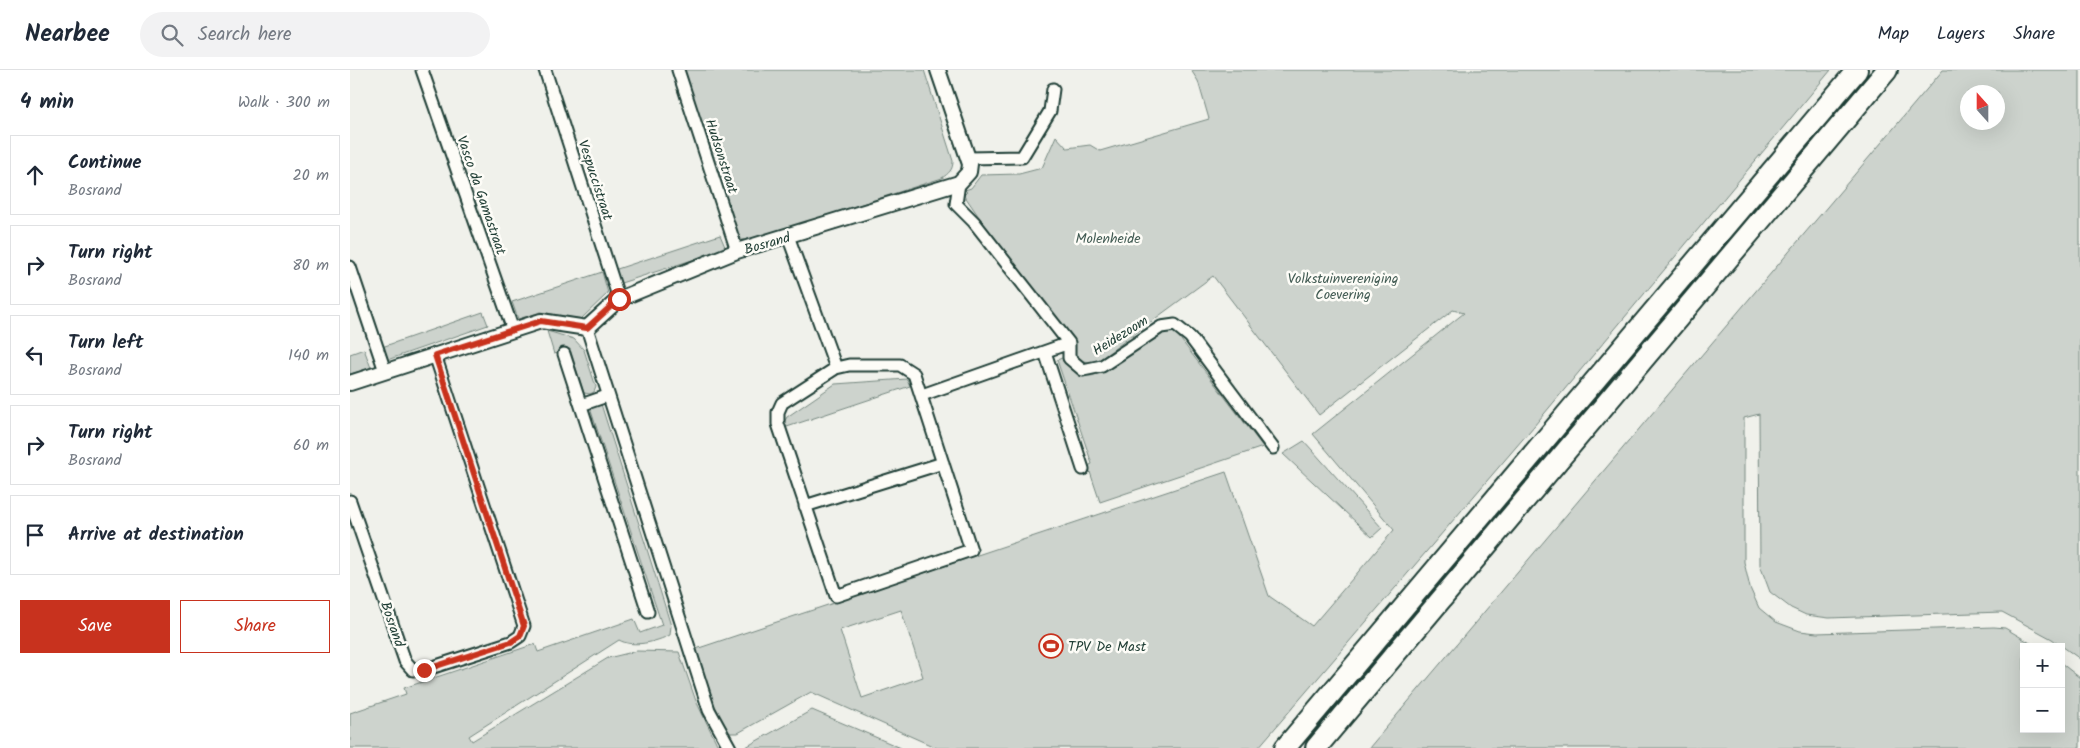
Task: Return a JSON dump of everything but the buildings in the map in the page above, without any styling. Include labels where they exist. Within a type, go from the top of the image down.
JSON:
[{"type":"highway","points":[[1285,748],[1858,70]]},
{"type":"highway","points":[[1316,748],[1887,70]]},
{"type":"street","name":"Vasco da Gamastraat","points":[[422,70],[513,330]]},
{"type":"street","name":"Vespuccistraat","points":[[545,70],[619,299]]},
{"type":"street","name":"Hudsonstraat","points":[[678,70],[737,251]]},
{"type":"street","points":[[922,395],[1068,343],[974,222],[956,204],[959,183],[969,172],[969,158],[938,70]]},
{"type":"street","points":[[969,158],[1022,157],[1050,111],[1053,89]]},
{"type":"street","name":"Bosrand","points":[[587,328],[619,299],[737,251],[959,183]]},
{"type":"street","points":[[788,236],[836,368]]},
{"type":"street","points":[[350,267],[385,371]]},
{"type":"street","points":[[350,383],[541,321],[587,328],[607,396],[709,710],[729,747]]},
{"type":"street","name":"Heidezoom","points":[[1068,343],[1069,358],[1083,370],[1102,366],[1161,327],[1175,325],[1190,337],[1273,448]]},
{"type":"street","points":[[1045,352],[1083,470]]},
{"type":"street","points":[[564,354],[648,612]]},
{"type":"street","name":"Bosrand","points":[[350,502],[406,661],[413,670],[433,668],[511,642],[520,636],[524,626],[435,355]]},
{"type":"street","points":[[849,365],[900,365],[914,374],[922,395],[971,550],[836,596],[778,424],[778,412],[782,403],[836,368],[849,365]]},
{"type":"street","points":[[581,405],[607,396]]},
{"type":"street","points":[[805,506],[943,462]]},
{"type":"green space","points":[[684,70],[924,70],[953,161],[952,167],[949,173],[942,178],[748,241],[738,238]]},
{"type":"green space","points":[[1191,70],[1831,70],[1534,426],[1258,748],[937,748],[811,692],[738,733],[728,733],[713,702],[696,649],[1226,472],[1269,596],[1312,626],[1394,530],[1313,434],[1464,313],[1453,310],[1319,415],[1213,276],[1095,363],[1083,361],[1071,351],[964,195],[967,192],[965,190],[971,188],[981,175],[1019,174],[1042,168],[1056,136],[1067,148],[1090,145],[1100,151],[1209,119],[1198,81]],"holes":[[[901,610],[923,677],[862,698],[840,630]]]},
{"type":"green space","points":[[1943,70],[2080,70],[2080,659],[2065,648],[2065,643],[2058,643],[2002,612],[1829,618],[1806,615],[1791,608],[1770,592],[1760,565],[1759,414],[1744,418],[1744,562],[1750,588],[1759,608],[1776,622],[1800,631],[1817,633],[2005,628],[2030,643],[2020,643],[2020,733],[2065,733],[2065,666],[2080,678],[2080,748],[1369,748]]},
{"type":"green space","points":[[720,235],[726,249],[618,284],[614,270]]},
{"type":"green space","points":[[602,272],[608,293],[581,319],[541,312],[518,319],[512,302]]},
{"type":"green space","points":[[483,312],[488,325],[387,360],[382,347]]},
{"type":"green space","points":[[1166,328],[1175,332],[1263,447],[1100,502],[1088,466],[1092,464],[1057,360],[1062,358],[1077,373],[1090,376],[1105,370]]},
{"type":"green space","points":[[547,331],[574,339],[584,350],[596,387],[594,392],[590,394],[584,393],[570,349],[554,354]]},
{"type":"green space","points":[[364,349],[371,368],[350,374],[350,354]]},
{"type":"green space","points":[[907,379],[910,386],[784,428],[783,424],[787,417],[835,384]]},
{"type":"green space","points":[[601,404],[671,626],[670,635],[658,640],[638,644],[619,640],[469,736],[472,741],[608,658],[637,651],[679,652],[696,701],[719,748],[350,748],[350,713],[406,694],[404,688],[535,644],[538,652],[634,619],[640,633],[662,625],[591,411],[593,405]]},
{"type":"green space","points":[[1304,441],[1382,528],[1372,537],[1283,454]]},
{"type":"green space","points":[[812,710],[901,748],[744,748]]},
{"type":"place","name":"TPV De Mast","points":[[1051,646]]},
{"type":"route","points":[[424,670],[511,642],[520,636],[524,626],[435,355],[541,321],[587,328],[619,299]]},
{"type":"park label","name":"Molenheide","points":[[1108,238]]},
{"type":"park label","name":"Volkstuinvereniging Coevering","points":[[1343,286]]}]
